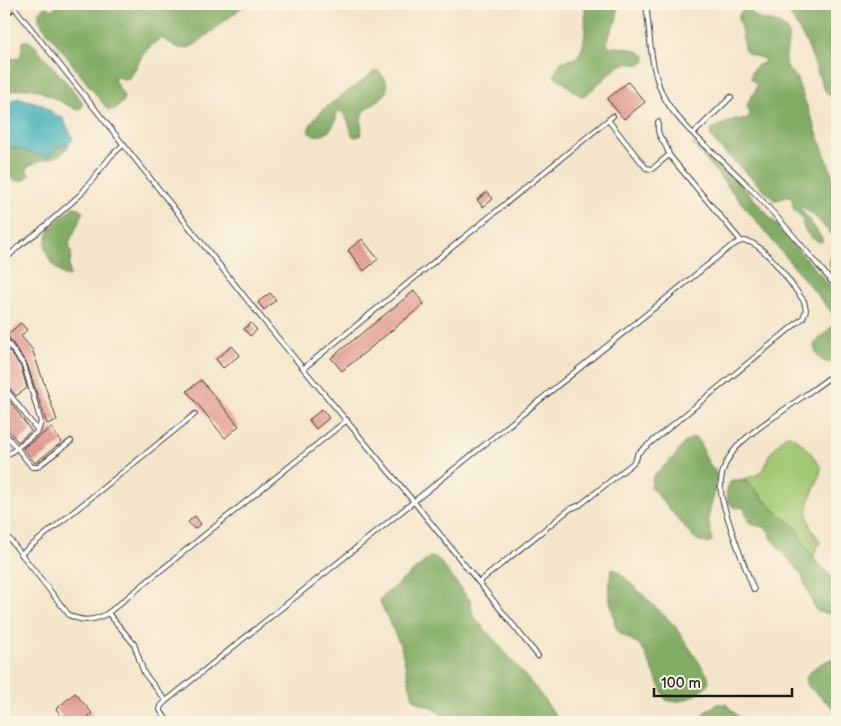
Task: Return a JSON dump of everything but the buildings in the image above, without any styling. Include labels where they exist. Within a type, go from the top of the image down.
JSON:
[{"type":"main road","points":[[4,11],[12,4]]},
{"type":"lane","points":[[12,4],[268,326],[347,420],[538,656]]},
{"type":"lane","points":[[646,4],[656,73],[661,91],[674,113],[761,199],[837,288]]},
{"type":"lane","points":[[694,133],[731,97]]},
{"type":"lane","points":[[304,368],[613,116]]},
{"type":"lane","points":[[608,120],[646,168],[652,169],[669,155]]},
{"type":"lane","points":[[658,122],[657,134],[666,145],[669,155],[741,241]]},
{"type":"lane","points":[[4,261],[81,194],[111,156],[124,144]]},
{"type":"lane","points":[[168,722],[160,710],[166,702],[730,247],[741,241],[757,245],[804,301],[806,310],[803,318],[637,454],[637,458],[633,463],[580,505],[570,509],[479,582]]},
{"type":"lane","points":[[4,338],[24,365],[41,422],[38,431],[4,458]]},
{"type":"lane","points":[[754,590],[724,507],[721,492],[725,465],[738,445],[751,432],[837,372]]},
{"type":"lane","points":[[4,387],[38,431]]},
{"type":"lane","points":[[21,554],[195,414]]},
{"type":"lane","points":[[4,532],[69,615],[85,621],[103,616],[347,420]]},
{"type":"lane","points":[[4,432],[29,465],[35,467],[71,441]]},
{"type":"lane","points":[[108,613],[134,644],[144,673],[166,702]]},
{"type":"lane","points":[[4,716],[9,722]]},
{"type":"lane","points":[[55,722],[60,718]]},
{"type":"green space","points":[[59,4],[246,4],[190,47],[181,48],[161,38],[158,40],[144,53],[129,78],[126,80],[118,77],[113,78],[124,96],[123,102],[115,109],[108,110],[39,19],[39,12],[43,8],[47,7],[52,10]]},
{"type":"green space","points":[[585,4],[617,4],[617,17],[609,35],[607,46],[636,50],[645,56],[646,61],[641,64],[621,65],[583,96],[579,95],[554,75],[561,62],[576,58],[580,53],[585,32]]},
{"type":"green space","points":[[784,4],[837,4],[837,104],[824,89],[807,44]]},
{"type":"green space","points":[[743,10],[750,11],[759,19],[776,22],[786,29],[789,34],[785,62],[788,69],[796,77],[837,183],[837,242],[818,219],[801,206],[801,209],[822,238],[822,242],[811,237],[803,227],[803,219],[794,210],[791,198],[789,196],[774,200],[716,144],[710,135],[712,129],[735,119],[743,120],[749,117],[750,113],[747,106],[757,85],[751,79],[752,73],[754,68],[764,63],[765,60],[749,54],[744,49],[739,23],[739,15]]},
{"type":"green space","points":[[23,41],[29,41],[36,47],[82,101],[82,107],[77,110],[38,90],[28,88],[4,92],[4,58],[18,59],[21,54]]},
{"type":"green space","points":[[377,71],[385,79],[386,91],[380,99],[363,113],[360,136],[355,137],[352,135],[346,118],[339,110],[333,126],[327,133],[316,136],[308,132],[317,116],[335,100]]},
{"type":"green space","points":[[692,143],[715,161],[748,192],[829,285],[837,298],[837,319]]},
{"type":"green space","points":[[69,144],[65,150],[55,157],[36,162],[26,169],[29,175],[25,180],[17,181],[4,176],[4,148],[17,147],[47,156],[60,146]]},
{"type":"green space","points":[[73,207],[79,208],[83,213],[69,243],[71,259],[69,266],[70,275],[67,277],[51,261],[46,248],[46,241],[52,227]]},
{"type":"green space","points":[[837,251],[837,276],[831,268],[830,257],[832,253]]},
{"type":"green space","points":[[837,321],[837,359],[829,363],[819,357],[814,344]]},
{"type":"green space","points":[[789,435],[807,449],[821,468],[808,509],[810,526],[820,543],[814,553],[814,559],[801,539],[797,528],[769,505],[750,483],[739,480],[755,476],[762,470],[767,463],[768,456],[785,436]]},
{"type":"green space","points":[[696,438],[700,444],[714,470],[717,483],[709,518],[712,541],[707,543],[700,542],[693,537],[651,487],[653,476],[674,457],[685,442]]},
{"type":"green space","points":[[732,480],[750,483],[769,505],[797,528],[801,539],[814,559],[837,582],[837,609],[826,614],[815,609],[801,574],[772,540],[769,531],[748,521],[744,508],[732,506],[729,503],[727,493],[728,486]]},
{"type":"green space","points":[[430,557],[437,558],[470,600],[473,615],[538,691],[556,716],[557,722],[452,722],[431,707],[413,698],[401,647],[380,602],[381,598]]},
{"type":"green space","points":[[612,568],[618,571],[675,626],[708,676],[709,683],[695,695],[684,700],[666,700],[639,644],[621,634],[616,628],[609,595]]},
{"type":"green space","points":[[837,656],[837,711],[809,687],[805,681],[810,672]]},
{"type":"green space","points":[[717,704],[726,704],[743,722],[698,722],[705,712]]},
{"type":"green space","points":[[422,715],[429,715],[437,722],[418,722]]},
{"type":"water","points":[[20,98],[42,104],[57,116],[62,117],[73,138],[71,142],[58,147],[48,156],[38,155],[17,148],[4,148],[4,105]]}]
